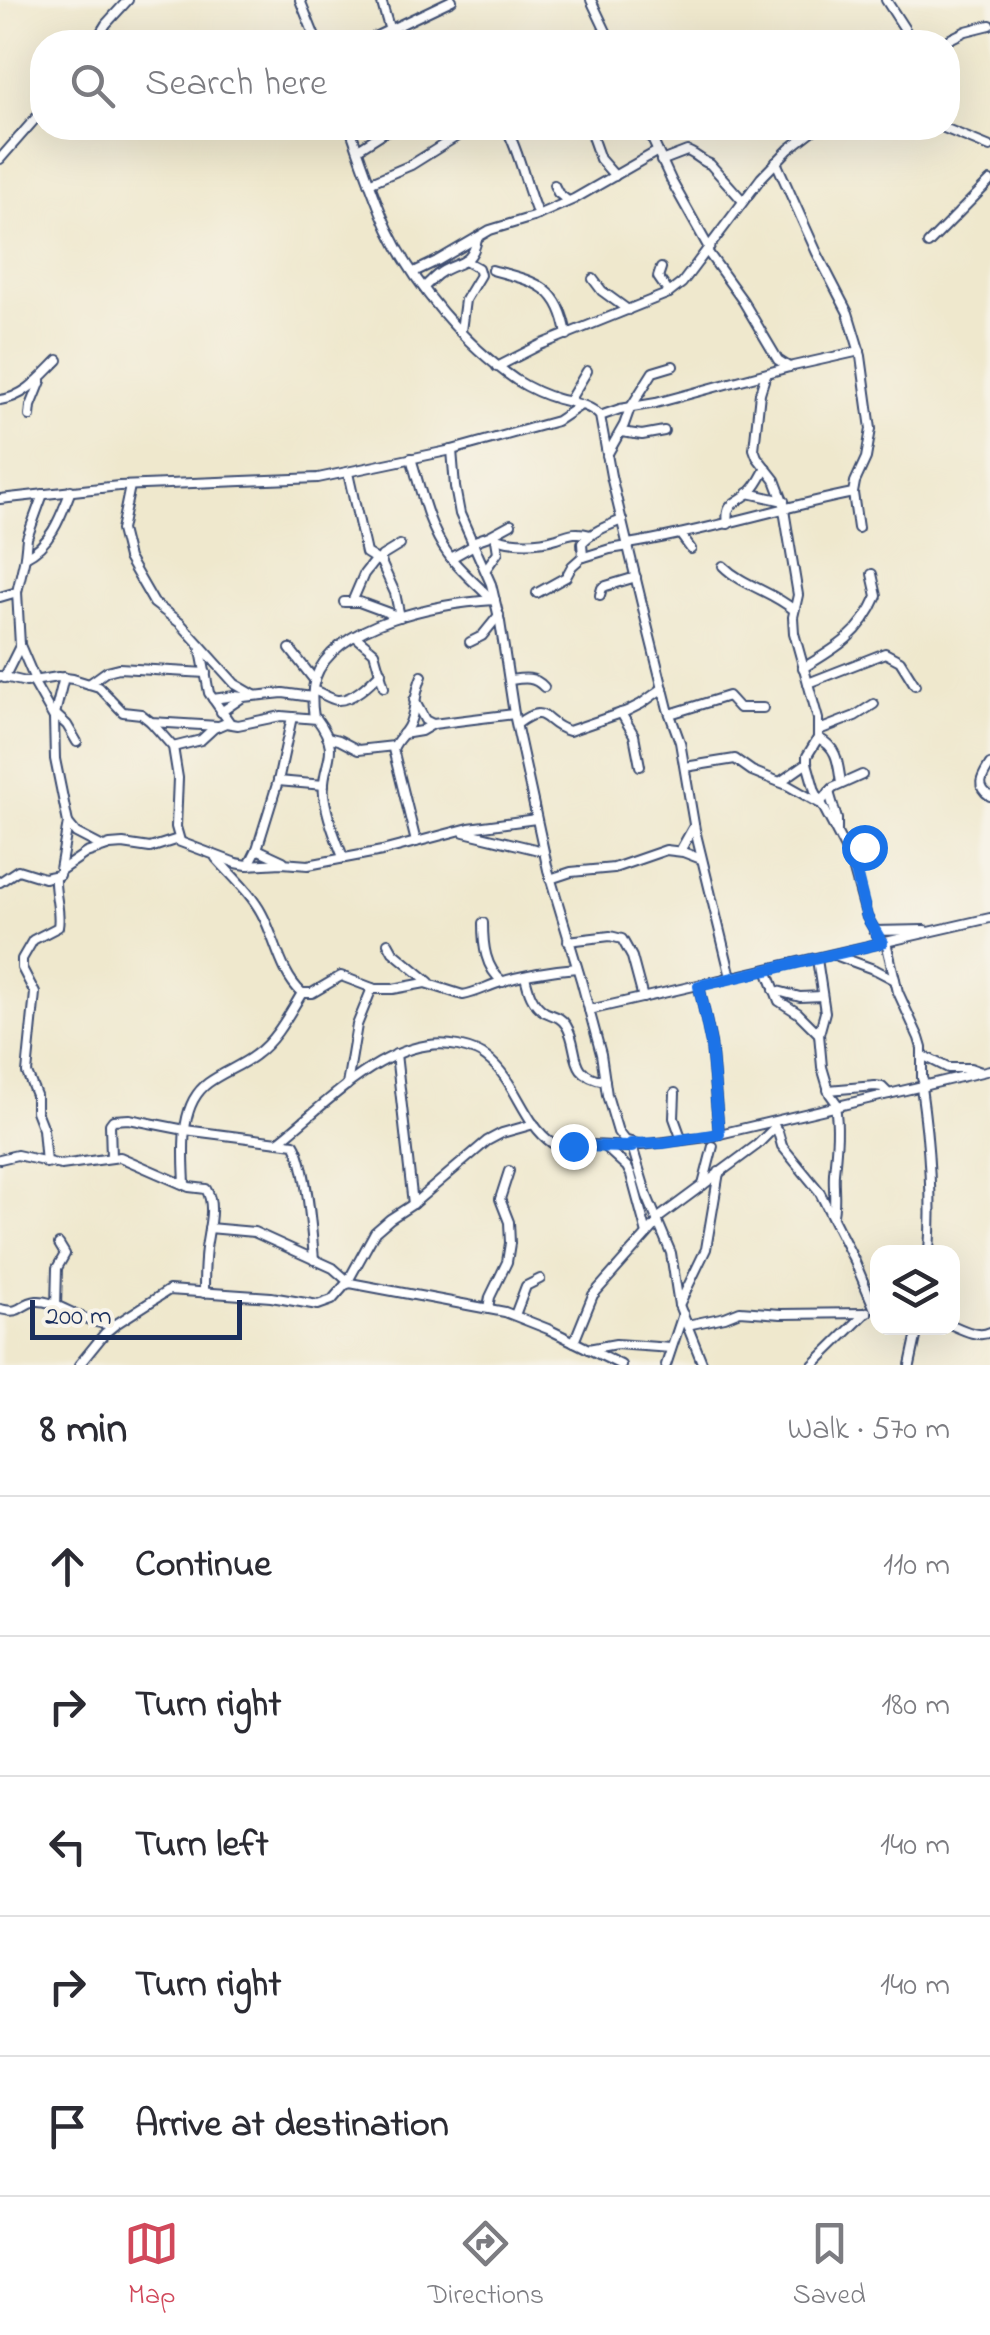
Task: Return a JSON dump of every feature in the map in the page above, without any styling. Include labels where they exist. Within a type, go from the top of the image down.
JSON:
[{"type":"street","points":[[102,30],[128,0]]},
{"type":"street","points":[[300,0],[312,30]]},
{"type":"street","points":[[381,0],[388,30]]},
{"type":"street","points":[[392,30],[439,3],[452,0]]},
{"type":"street","points":[[592,0],[606,30]]},
{"type":"street","points":[[886,0],[905,30]]},
{"type":"street","points":[[960,34],[989,23]]},
{"type":"street","points":[[2,155],[30,124]]},
{"type":"street","points":[[960,135],[990,148]]},
{"type":"street","points":[[354,140],[390,233],[424,287],[461,331],[497,366],[527,387],[581,405],[600,416],[663,688],[680,742],[701,859],[731,977]]},
{"type":"street","points":[[358,150],[373,140]]},
{"type":"street","points":[[369,183],[411,165],[452,140]]},
{"type":"street","points":[[513,140],[538,215]]},
{"type":"street","points":[[593,140],[600,159],[615,176]]},
{"type":"street","points":[[651,140],[708,250],[778,360],[788,367]]},
{"type":"street","points":[[497,366],[682,283],[743,201],[776,162],[802,140]]},
{"type":"street","points":[[661,161],[687,151],[696,154],[743,201]]},
{"type":"street","points":[[414,272],[490,230],[568,201],[656,152]]},
{"type":"street","points":[[776,162],[848,313],[860,351],[871,429],[853,494],[858,528]]},
{"type":"street","points":[[928,244],[990,181]]},
{"type":"street","points":[[554,185],[568,201]]},
{"type":"street","points":[[424,287],[439,272],[466,261],[477,238]]},
{"type":"street","points":[[461,331],[465,300],[480,275],[478,268],[466,261]]},
{"type":"street","points":[[662,268],[658,277],[668,292]]},
{"type":"street","points":[[492,270],[548,292],[559,305],[567,335]]},
{"type":"street","points":[[593,279],[602,291],[628,310]]},
{"type":"street","points":[[600,416],[860,351]]},
{"type":"street","points":[[0,400],[13,398],[58,360]]},
{"type":"street","points":[[607,455],[630,407],[653,372],[673,366]]},
{"type":"street","points":[[569,401],[586,370]]},
{"type":"street","points":[[766,374],[754,441],[758,457],[775,480],[785,506],[798,595],[794,633],[818,719],[818,734],[806,762],[821,803],[856,872],[867,917],[884,943],[903,1004],[919,1038],[932,1207],[929,1245]]},
{"type":"street","points":[[30,416],[42,376]]},
{"type":"street","points":[[0,499],[130,486],[318,478],[452,450],[557,420],[581,405]]},
{"type":"street","points":[[621,432],[642,435],[664,430]]},
{"type":"street","points":[[452,450],[460,514],[486,569],[498,615],[543,851],[601,1054],[618,1132],[632,1145],[671,1254],[679,1304],[703,1365]]},
{"type":"street","points":[[411,458],[430,517],[451,558],[494,600]]},
{"type":"street","points":[[728,524],[731,505],[748,494],[766,468]]},
{"type":"street","points":[[348,473],[366,553],[379,561],[396,593],[399,617]]},
{"type":"street","points":[[130,486],[121,530],[128,558],[157,608],[180,622],[239,688],[254,695]]},
{"type":"street","points":[[25,557],[49,538],[71,490]]},
{"type":"street","points":[[43,494],[27,538],[17,592],[20,644],[34,681],[54,716],[67,725],[77,742]]},
{"type":"street","points":[[748,494],[785,506]]},
{"type":"street","points":[[537,592],[560,581],[583,557],[728,524],[785,506],[853,494]]},
{"type":"street","points":[[583,557],[582,543],[590,534],[622,520]]},
{"type":"street","points":[[451,558],[496,536],[511,524]]},
{"type":"street","points":[[496,536],[526,542],[571,532],[590,534]]},
{"type":"street","points":[[680,534],[690,549]]},
{"type":"street","points":[[486,569],[498,552],[496,536]]},
{"type":"street","points":[[399,617],[348,602],[364,574],[400,545]]},
{"type":"street","points":[[723,566],[734,578],[794,610]]},
{"type":"street","points":[[803,668],[846,641],[860,626],[877,596],[872,574]]},
{"type":"street","points":[[600,595],[602,588],[636,577]]},
{"type":"street","points":[[0,596],[17,592]]},
{"type":"street","points":[[314,718],[313,689],[324,662],[355,636],[438,606],[494,600]]},
{"type":"street","points":[[470,642],[482,636],[498,615]]},
{"type":"street","points":[[355,636],[374,652],[384,687]]},
{"type":"street","points":[[20,644],[2,678],[34,681],[64,677],[90,684],[104,691],[123,712],[141,714],[174,747],[178,778],[176,828],[180,841]]},
{"type":"street","points":[[200,645],[213,698],[230,723]]},
{"type":"street","points":[[290,649],[313,689],[334,699],[346,698],[364,688],[380,672]]},
{"type":"street","points":[[808,683],[885,653],[900,662],[914,685]]},
{"type":"street","points":[[90,684],[107,671],[120,668],[206,673]]},
{"type":"street","points":[[416,842],[394,746],[411,719],[422,676]]},
{"type":"street","points":[[46,1163],[36,1095],[27,1073],[35,992],[22,964],[33,940],[60,922],[55,896],[68,823],[56,759],[54,716],[64,677]]},
{"type":"street","points":[[510,680],[531,678],[544,687]]},
{"type":"street","points":[[403,734],[434,724],[516,719],[540,713],[569,731],[620,714],[663,688]]},
{"type":"street","points":[[213,698],[313,689]]},
{"type":"street","points":[[248,865],[278,780],[287,716],[286,694]]},
{"type":"street","points":[[670,714],[728,696],[740,708],[763,708]]},
{"type":"street","points":[[221,712],[242,697]]},
{"type":"street","points":[[414,700],[425,720],[434,724]]},
{"type":"street","points":[[818,734],[874,704]]},
{"type":"street","points":[[620,714],[634,735],[640,766]]},
{"type":"street","points":[[151,722],[218,726],[287,716],[320,722],[331,752],[324,785],[328,813],[343,856]]},
{"type":"street","points":[[174,747],[201,740],[218,726]]},
{"type":"street","points":[[818,734],[836,755],[841,784]]},
{"type":"street","points":[[327,737],[358,750],[394,746]]},
{"type":"street","points":[[685,767],[735,760],[821,803]]},
{"type":"street","points":[[780,782],[806,762]]},
{"type":"street","points":[[990,764],[980,780],[982,790],[990,796]]},
{"type":"street","points":[[821,803],[829,792],[862,775]]},
{"type":"street","points":[[278,780],[324,785]]},
{"type":"street","points":[[829,792],[837,834]]},
{"type":"street","points":[[0,882],[20,870],[44,878],[58,874],[86,853],[123,844],[150,848],[180,841],[248,865],[308,865],[460,831],[536,819]]},
{"type":"street","points":[[68,823],[76,833],[103,847]]},
{"type":"street","points":[[680,852],[694,826]]},
{"type":"street","points":[[460,831],[543,851]]},
{"type":"street","points":[[848,854],[876,844]]},
{"type":"street","points":[[257,848],[287,863]]},
{"type":"street","points":[[550,879],[632,864],[657,852],[680,852],[701,859]]},
{"type":"street","points":[[213,855],[263,915],[290,980],[302,993],[312,994],[341,976],[372,988],[393,989],[418,983],[463,994],[525,976],[577,968]]},
{"type":"street","points":[[589,1010],[990,918]]},
{"type":"street","points":[[483,923],[490,968],[503,982]]},
{"type":"street","points":[[874,931],[928,931]]},
{"type":"street","points":[[568,941],[610,936],[622,940],[632,956],[642,998]]},
{"type":"street","points":[[388,943],[393,952],[432,985]]},
{"type":"street","points":[[835,955],[895,981]]},
{"type":"street","points":[[817,959],[825,1012],[818,1034],[822,1067],[837,1105],[832,1217]]},
{"type":"street","points":[[767,970],[779,1000],[818,1034]]},
{"type":"street","points":[[525,976],[535,1003],[566,1026],[580,1069],[605,1082]]},
{"type":"street","points":[[699,986],[711,1044],[717,1135],[702,1186]]},
{"type":"street","points":[[346,1086],[358,1025],[372,988]]},
{"type":"street","points":[[774,990],[822,996]]},
{"type":"street","points":[[184,1186],[186,1130],[198,1092],[268,1044],[302,993]]},
{"type":"street","points":[[279,1141],[346,1086],[396,1054],[419,1046],[447,1044],[487,1058],[517,1092],[546,1139],[557,1145],[641,1145],[717,1135],[778,1124],[837,1105],[985,1072]]},
{"type":"street","points":[[396,1054],[413,1204]]},
{"type":"street","points":[[922,1055],[948,1068],[985,1072]]},
{"type":"street","points":[[922,1073],[938,1082]]},
{"type":"street","points":[[828,1090],[875,1086],[889,1094]]},
{"type":"street","points":[[675,1093],[674,1118],[682,1140]]},
{"type":"street","points":[[112,1157],[110,1124],[114,1120],[141,1120],[294,1144],[300,1154],[314,1260]]},
{"type":"street","points":[[80,1365],[105,1333],[169,1290],[271,1297],[318,1305],[332,1300],[349,1282],[375,1232],[487,1141],[534,1124]]},
{"type":"street","points":[[574,1342],[593,1296],[657,1220],[757,1145],[778,1124]]},
{"type":"street","points":[[778,1124],[782,1146],[814,1184],[870,1298]]},
{"type":"street","points":[[605,1146],[631,1174],[648,1234]]},
{"type":"street","points":[[679,1304],[706,1248],[719,1171],[714,1146]]},
{"type":"street","points":[[0,1159],[17,1155],[61,1166],[126,1158],[184,1186],[206,1188],[209,1193],[204,1293]]},
{"type":"street","points":[[488,1308],[510,1243],[509,1222],[500,1199],[509,1171]]},
{"type":"street","points":[[208,1228],[249,1230],[338,1272],[349,1282],[515,1315],[621,1365]]},
{"type":"street","points":[[56,1308],[57,1268],[64,1254],[59,1244]]},
{"type":"street","points":[[338,1272],[338,1293]]},
{"type":"street","points":[[515,1315],[526,1286],[540,1279]]},
{"type":"street","points":[[0,1309],[16,1312],[38,1301],[98,1324],[116,1324]]},
{"type":"street","points":[[687,1325],[740,1311],[781,1314],[870,1307]]},
{"type":"street","points":[[813,1365],[870,1311]]},
{"type":"street","points":[[666,1365],[683,1314]]},
{"type":"street","points":[[960,1328],[984,1335],[990,1332]]},
{"type":"street","points":[[910,1365],[916,1335]]},
{"type":"street","points":[[588,1349],[616,1344],[671,1348]]},
{"type":"route","points":[[573,1146],[632,1147],[631,1144],[719,1134],[711,1044],[699,986],[882,943],[867,917],[848,854],[864,847]]}]
